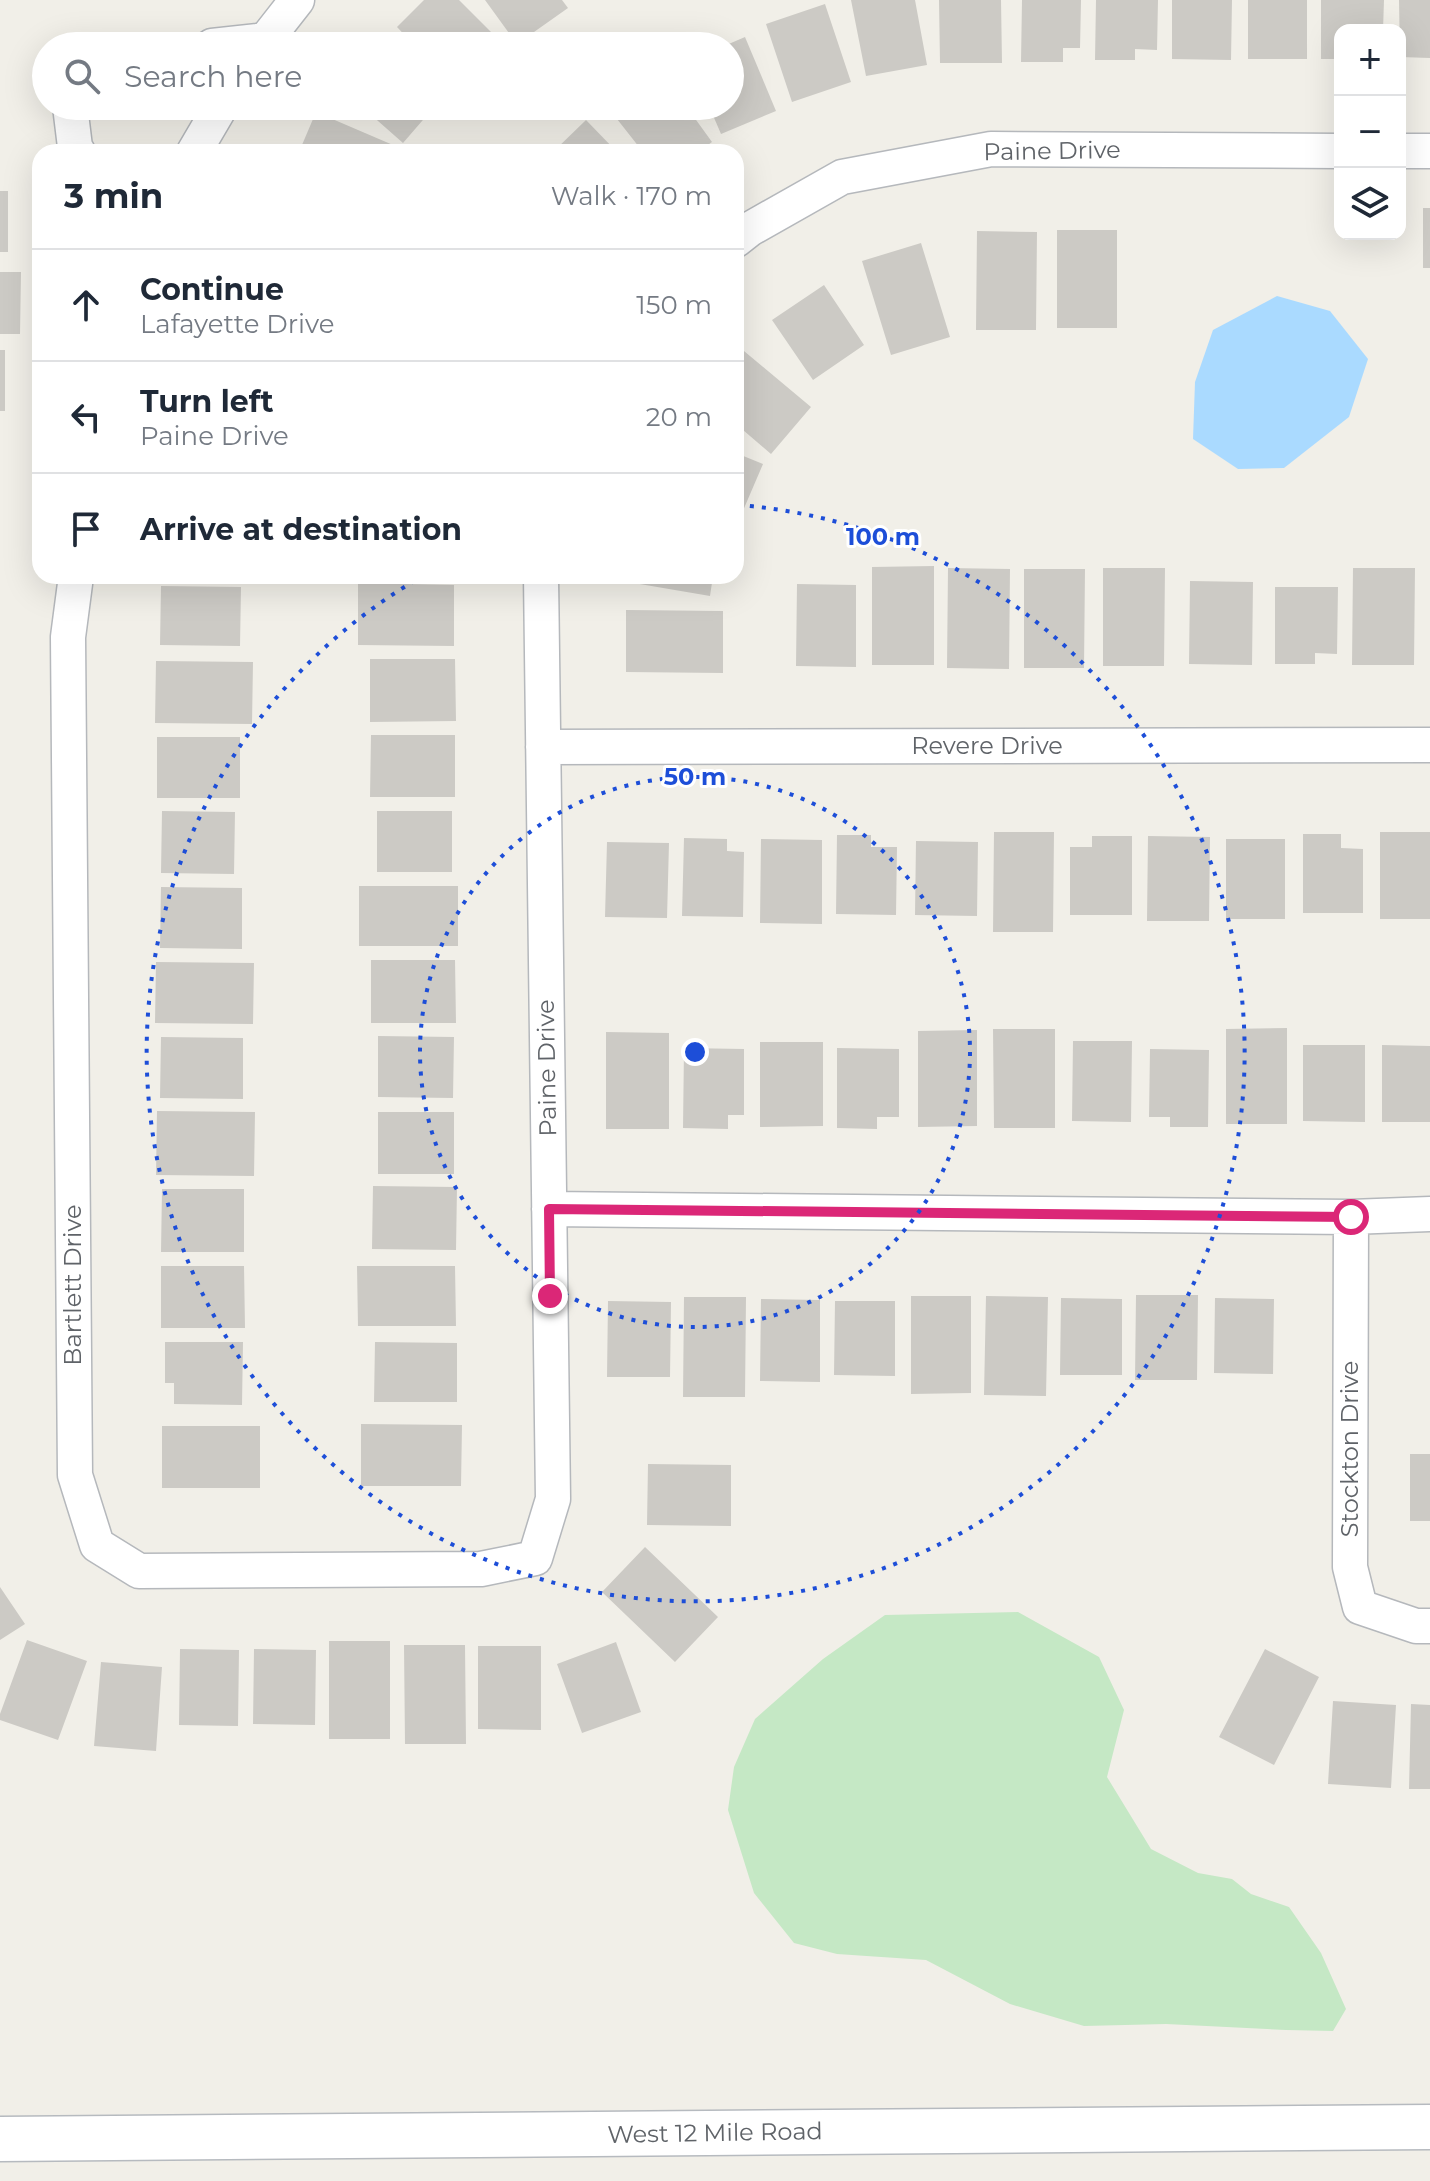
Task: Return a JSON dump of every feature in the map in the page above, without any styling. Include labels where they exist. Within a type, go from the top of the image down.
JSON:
[{"type":"main road","name":"West 12 Mile Road","points":[[0,2139],[1430,2127]]},
{"type":"street","points":[[272,32],[297,0]]},
{"type":"street","points":[[72,120],[75,144]]},
{"type":"street","points":[[199,144],[213,120]]},
{"type":"street","name":"Paine Drive","points":[[744,234],[842,177],[991,149],[1334,151]]},
{"type":"street","points":[[1406,151],[1430,151]]},
{"type":"street","name":"Bartlett Drive","points":[[75,584],[68,637],[75,1475],[97,1545],[139,1571],[481,1569],[535,1558]]},
{"type":"street","name":"Paine Drive","points":[[535,1558],[553,1499],[541,584]]},
{"type":"street","name":"Revere Drive","points":[[543,747],[1430,745]]},
{"type":"street","points":[[549,1209],[1351,1217],[1430,1214]]},
{"type":"street","name":"Stockton Drive","points":[[1351,1217],[1350,1567],[1360,1607],[1416,1626],[1430,1626]]},
{"type":"green space","points":[[1018,1612],[1099,1657],[1124,1710],[1107,1777],[1151,1849],[1198,1873],[1232,1879],[1251,1894],[1289,1907],[1321,1953],[1346,2009],[1333,2031],[1166,2024],[1084,2026],[1010,2004],[926,1960],[837,1954],[794,1943],[754,1893],[728,1810],[734,1767],[755,1719],[823,1659],[885,1615]]},
{"type":"water","points":[[1277,296],[1330,311],[1368,359],[1349,417],[1284,468],[1238,469],[1193,439],[1195,382],[1213,330]]},
{"type":"building","points":[[424,0],[459,0],[491,32],[402,32],[397,27]]},
{"type":"building","points":[[485,0],[562,0],[568,8],[534,32],[508,32]]},
{"type":"building","points":[[851,0],[915,0],[927,65],[866,76]]},
{"type":"building","points":[[939,0],[1001,0],[1002,63],[940,63]]},
{"type":"building","points":[[1022,0],[1081,0],[1080,48],[1063,48],[1063,62],[1021,62]]},
{"type":"building","points":[[1096,0],[1158,0],[1157,50],[1135,49],[1135,60],[1095,60]]},
{"type":"building","points":[[1172,0],[1232,0],[1231,60],[1172,59]]},
{"type":"building","points":[[1248,0],[1307,0],[1307,59],[1248,59]]},
{"type":"building","points":[[1321,0],[1384,0],[1383,24],[1334,24],[1334,59],[1321,59]]},
{"type":"building","points":[[1399,0],[1430,0],[1430,58],[1406,57],[1406,24],[1399,24]]},
{"type":"building","points":[[825,4],[851,82],[792,102],[766,24]]},
{"type":"building","points":[[744,37],[776,111],[721,134],[715,120],[744,120]]},
{"type":"building","points":[[313,120],[335,120],[391,144],[302,144]]},
{"type":"building","points":[[377,120],[423,120],[403,143]]},
{"type":"building","points":[[586,120],[609,144],[561,144]]},
{"type":"building","points":[[618,120],[696,120],[712,142],[709,144],[637,144]]},
{"type":"building","points":[[0,191],[8,191],[8,252],[0,252]]},
{"type":"building","points":[[1423,208],[1430,208],[1430,268],[1423,268]]},
{"type":"building","points":[[1057,230],[1117,230],[1117,328],[1057,328]]},
{"type":"building","points":[[977,231],[1037,232],[1036,330],[976,330]]},
{"type":"building","points":[[921,243],[950,337],[891,355],[862,261]]},
{"type":"building","points":[[0,272],[21,272],[20,334],[0,334]]},
{"type":"building","points":[[824,285],[864,345],[813,380],[772,320]]},
{"type":"building","points":[[0,350],[5,350],[5,411],[0,411]]},
{"type":"building","points":[[744,351],[811,407],[771,454],[744,431]]},
{"type":"building","points":[[744,456],[763,464],[744,508]]},
{"type":"building","points":[[934,566],[934,665],[872,665],[872,567]]},
{"type":"building","points":[[948,568],[1010,569],[1009,669],[947,668]]},
{"type":"building","points":[[1103,568],[1165,568],[1164,666],[1103,666]]},
{"type":"building","points":[[1353,568],[1415,568],[1414,665],[1352,665]]},
{"type":"building","points":[[1024,569],[1085,569],[1084,668],[1024,668]]},
{"type":"building","points":[[1190,581],[1253,582],[1252,665],[1189,664]]},
{"type":"building","points":[[358,584],[454,585],[454,646],[358,645]]},
{"type":"building","points":[[640,584],[712,584],[710,596]]},
{"type":"building","points":[[797,584],[856,585],[856,667],[796,666]]},
{"type":"building","points":[[161,586],[241,587],[240,646],[160,645]]},
{"type":"building","points":[[1275,587],[1338,587],[1337,654],[1315,653],[1315,664],[1275,664]]},
{"type":"building","points":[[626,610],[723,611],[723,673],[626,672]]},
{"type":"building","points":[[370,659],[455,659],[456,721],[370,722]]},
{"type":"building","points":[[156,661],[253,662],[252,724],[155,723]]},
{"type":"building","points":[[371,735],[455,735],[455,797],[370,797]]},
{"type":"building","points":[[157,737],[240,737],[240,798],[157,798]]},
{"type":"building","points":[[162,811],[235,812],[234,874],[161,873]]},
{"type":"building","points":[[377,811],[452,811],[452,872],[377,872]]},
{"type":"building","points":[[994,832],[1054,832],[1053,932],[993,932]]},
{"type":"building","points":[[1380,832],[1430,832],[1430,919],[1380,919]]},
{"type":"building","points":[[1303,834],[1341,834],[1341,848],[1363,849],[1363,913],[1303,913]]},
{"type":"building","points":[[837,835],[871,835],[871,847],[897,847],[896,915],[836,914]]},
{"type":"building","points":[[1092,836],[1132,836],[1132,915],[1070,915],[1070,847],[1092,847]]},
{"type":"building","points":[[1148,836],[1210,837],[1209,921],[1147,921]]},
{"type":"building","points":[[684,838],[727,839],[727,851],[744,852],[743,917],[682,916]]},
{"type":"building","points":[[761,839],[822,840],[822,924],[760,923]]},
{"type":"building","points":[[1226,839],[1285,839],[1285,919],[1226,919]]},
{"type":"building","points":[[916,841],[978,842],[977,916],[915,915]]},
{"type":"building","points":[[607,842],[669,843],[667,918],[605,917]]},
{"type":"building","points":[[359,886],[458,886],[458,946],[359,946]]},
{"type":"building","points":[[161,887],[242,888],[242,949],[160,948]]},
{"type":"building","points":[[371,960],[455,960],[456,1023],[371,1023]]},
{"type":"building","points":[[156,962],[254,963],[253,1024],[155,1023]]},
{"type":"building","points":[[1287,1028],[1287,1124],[1226,1124],[1226,1029]]},
{"type":"building","points":[[993,1029],[1055,1029],[1055,1128],[994,1128]]},
{"type":"building","points":[[977,1030],[977,1126],[918,1127],[918,1031]]},
{"type":"building","points":[[606,1032],[669,1033],[669,1129],[606,1129]]},
{"type":"building","points":[[378,1036],[454,1037],[453,1098],[378,1097]]},
{"type":"building","points":[[161,1037],[243,1038],[243,1099],[160,1098]]},
{"type":"building","points":[[1073,1041],[1132,1041],[1131,1122],[1072,1121]]},
{"type":"building","points":[[760,1042],[823,1042],[823,1126],[760,1127]]},
{"type":"building","points":[[1303,1045],[1365,1045],[1365,1122],[1303,1121]]},
{"type":"building","points":[[1382,1045],[1430,1046],[1430,1122],[1382,1122]]},
{"type":"building","points":[[684,1048],[744,1049],[744,1115],[728,1115],[728,1129],[683,1128]]},
{"type":"building","points":[[837,1048],[899,1049],[899,1117],[877,1117],[877,1129],[837,1128]]},
{"type":"building","points":[[1150,1049],[1209,1050],[1208,1127],[1170,1127],[1170,1117],[1149,1117]]},
{"type":"building","points":[[157,1111],[255,1112],[254,1176],[156,1175]]},
{"type":"building","points":[[378,1112],[454,1112],[454,1174],[378,1174]]},
{"type":"building","points":[[373,1186],[457,1187],[456,1250],[372,1249]]},
{"type":"building","points":[[162,1189],[244,1189],[244,1252],[161,1252]]},
{"type":"building","points":[[161,1266],[244,1266],[245,1328],[161,1328]]},
{"type":"building","points":[[357,1266],[455,1266],[456,1326],[358,1326]]},
{"type":"building","points":[[1136,1295],[1198,1295],[1197,1380],[1135,1380]]},
{"type":"building","points":[[911,1296],[971,1296],[971,1393],[911,1394]]},
{"type":"building","points":[[986,1296],[1048,1297],[1046,1396],[984,1395]]},
{"type":"building","points":[[684,1297],[746,1297],[745,1397],[683,1397]]},
{"type":"building","points":[[1061,1298],[1122,1299],[1122,1375],[1060,1375]]},
{"type":"building","points":[[1215,1298],[1274,1299],[1273,1374],[1214,1373]]},
{"type":"building","points":[[761,1299],[820,1300],[820,1382],[760,1381]]},
{"type":"building","points":[[608,1301],[671,1302],[670,1377],[607,1377]]},
{"type":"building","points":[[835,1301],[895,1301],[895,1376],[834,1375]]},
{"type":"building","points":[[165,1342],[243,1342],[242,1405],[174,1404],[174,1383],[165,1383]]},
{"type":"building","points":[[375,1342],[457,1343],[457,1402],[374,1402]]},
{"type":"building","points":[[361,1424],[462,1425],[461,1486],[361,1486]]},
{"type":"building","points":[[162,1426],[260,1426],[260,1488],[162,1488]]},
{"type":"building","points":[[1410,1454],[1430,1454],[1430,1521],[1410,1521]]},
{"type":"building","points":[[648,1464],[731,1465],[731,1526],[647,1525]]},
{"type":"building","points":[[645,1547],[718,1617],[675,1662],[602,1592]]},
{"type":"building","points":[[0,1587],[25,1624],[0,1640]]},
{"type":"building","points":[[27,1640],[87,1661],[58,1740],[0,1720]]},
{"type":"building","points":[[329,1641],[390,1641],[390,1739],[329,1739]]},
{"type":"building","points":[[616,1642],[641,1712],[582,1733],[557,1664]]},
{"type":"building","points":[[404,1645],[465,1645],[466,1744],[405,1744]]},
{"type":"building","points":[[478,1646],[541,1646],[541,1730],[478,1729]]},
{"type":"building","points":[[180,1649],[239,1650],[238,1726],[179,1725]]},
{"type":"building","points":[[254,1649],[316,1650],[315,1725],[253,1724]]},
{"type":"building","points":[[1265,1649],[1319,1677],[1274,1765],[1219,1737]]},
{"type":"building","points":[[101,1662],[162,1667],[156,1751],[94,1746]]},
{"type":"building","points":[[1333,1701],[1396,1705],[1391,1788],[1328,1784]]},
{"type":"building","points":[[1411,1704],[1430,1705],[1430,1789],[1409,1789]]},
{"type":"route","points":[[550,1296],[549,1209],[1351,1217]]}]
